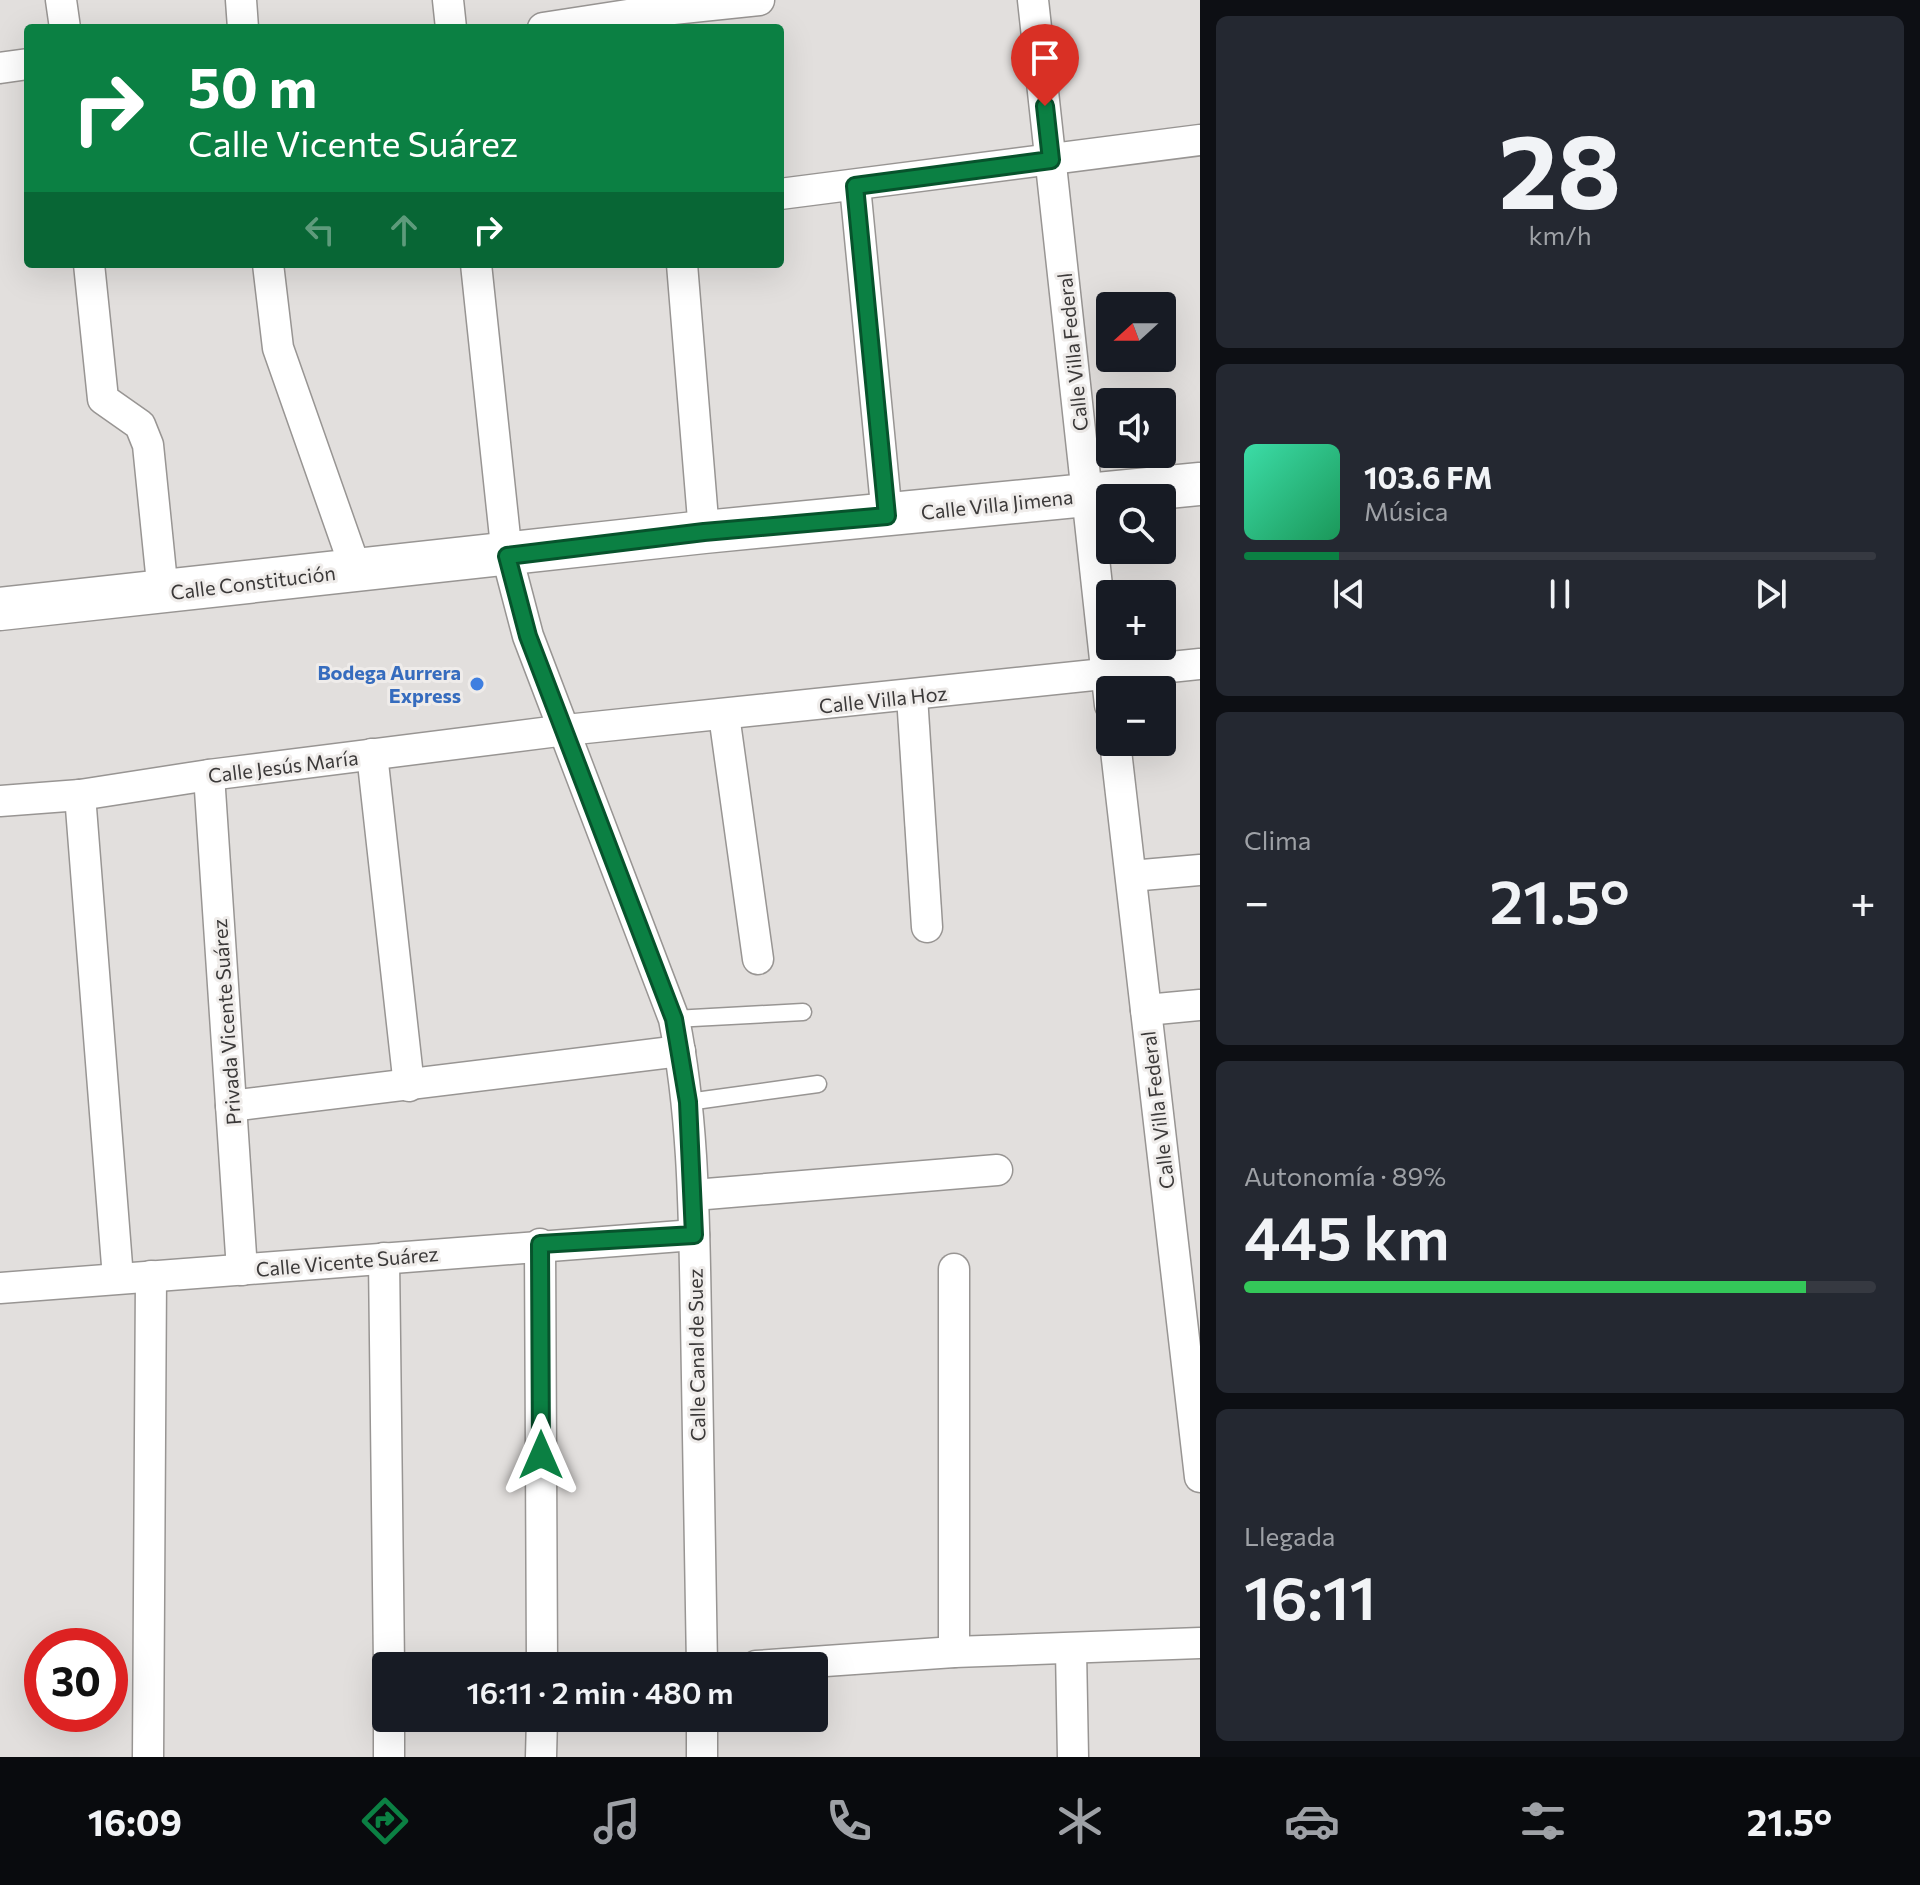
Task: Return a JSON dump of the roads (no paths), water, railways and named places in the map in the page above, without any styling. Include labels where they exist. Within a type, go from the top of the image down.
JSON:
[{"type":"street","points":[[61,0],[64,24]]},
{"type":"street","points":[[241,0],[243,24]]},
{"type":"street","points":[[448,0],[451,24]]},
{"type":"street","points":[[562,24],[653,5],[759,0]]},
{"type":"street","name":"Calle Villa Federal","points":[[1033,0],[1106,676]]},
{"type":"street","points":[[0,68],[24,65]]},
{"type":"street","points":[[784,194],[1200,140]]},
{"type":"street","points":[[855,186],[887,516]]},
{"type":"street","points":[[89,268],[103,399],[140,425],[148,445],[163,593]]},
{"type":"street","points":[[268,268],[278,348],[356,570]]},
{"type":"street","name":"Calle Canal de Suez","points":[[476,268],[507,556],[528,636],[674,1019],[680,1051],[688,1102],[694,1195],[702,1652]]},
{"type":"street","points":[[682,268],[704,532]]},
{"type":"street","name":"Calle Villa Jimena","points":[[507,556],[704,532],[1200,484]]},
{"type":"street","name":"Calle Constitución","points":[[0,609],[507,556]]},
{"type":"street","name":"Calle Villa Hoz","points":[[1158,676],[1200,664]]},
{"type":"street","name":"Calle Villa Hoz","points":[[566,730],[912,696],[1096,690]]},
{"type":"street","points":[[912,696],[927,927]]},
{"type":"street","points":[[724,715],[758,959]]},
{"type":"street","name":"Calle Jesús María","points":[[0,801],[80,795],[209,775],[566,730]]},
{"type":"street","points":[[372,754],[409,1086]]},
{"type":"street","name":"Calle Villa Federal","points":[[1117,756],[1200,1477]]},
{"type":"street","name":"Privada Vicente Suárez","points":[[209,775],[242,1270]]},
{"type":"street","points":[[80,795],[118,1278]]},
{"type":"street","points":[[1131,876],[1200,870]]},
{"type":"street","points":[[1146,1010],[1200,1005]]},
{"type":"street","points":[[231,1106],[680,1051]]},
{"type":"street","points":[[694,1195],[997,1170]]},
{"type":"street","name":"Calle Vicente Suárez","points":[[0,1288],[540,1244],[694,1235]]},
{"type":"street","points":[[540,1244],[542,1652]]},
{"type":"street","points":[[384,1258],[389,1652]]},
{"type":"street","points":[[954,1269],[954,1652]]},
{"type":"street","points":[[148,1757],[151,1276]]},
{"type":"street","points":[[828,1661],[954,1652],[1200,1643]]},
{"type":"street","points":[[1071,1650],[1073,1757]]},
{"type":"street","points":[[389,1732],[389,1757]]},
{"type":"street","points":[[541,1757],[542,1732]]},
{"type":"street","points":[[702,1732],[702,1757]]},
{"type":"lane","points":[[674,1019],[803,1012]]},
{"type":"lane","points":[[688,1102],[818,1084]]},
{"type":"place","name":"Bodega Aurrera Express","points":[[477,684]]}]
